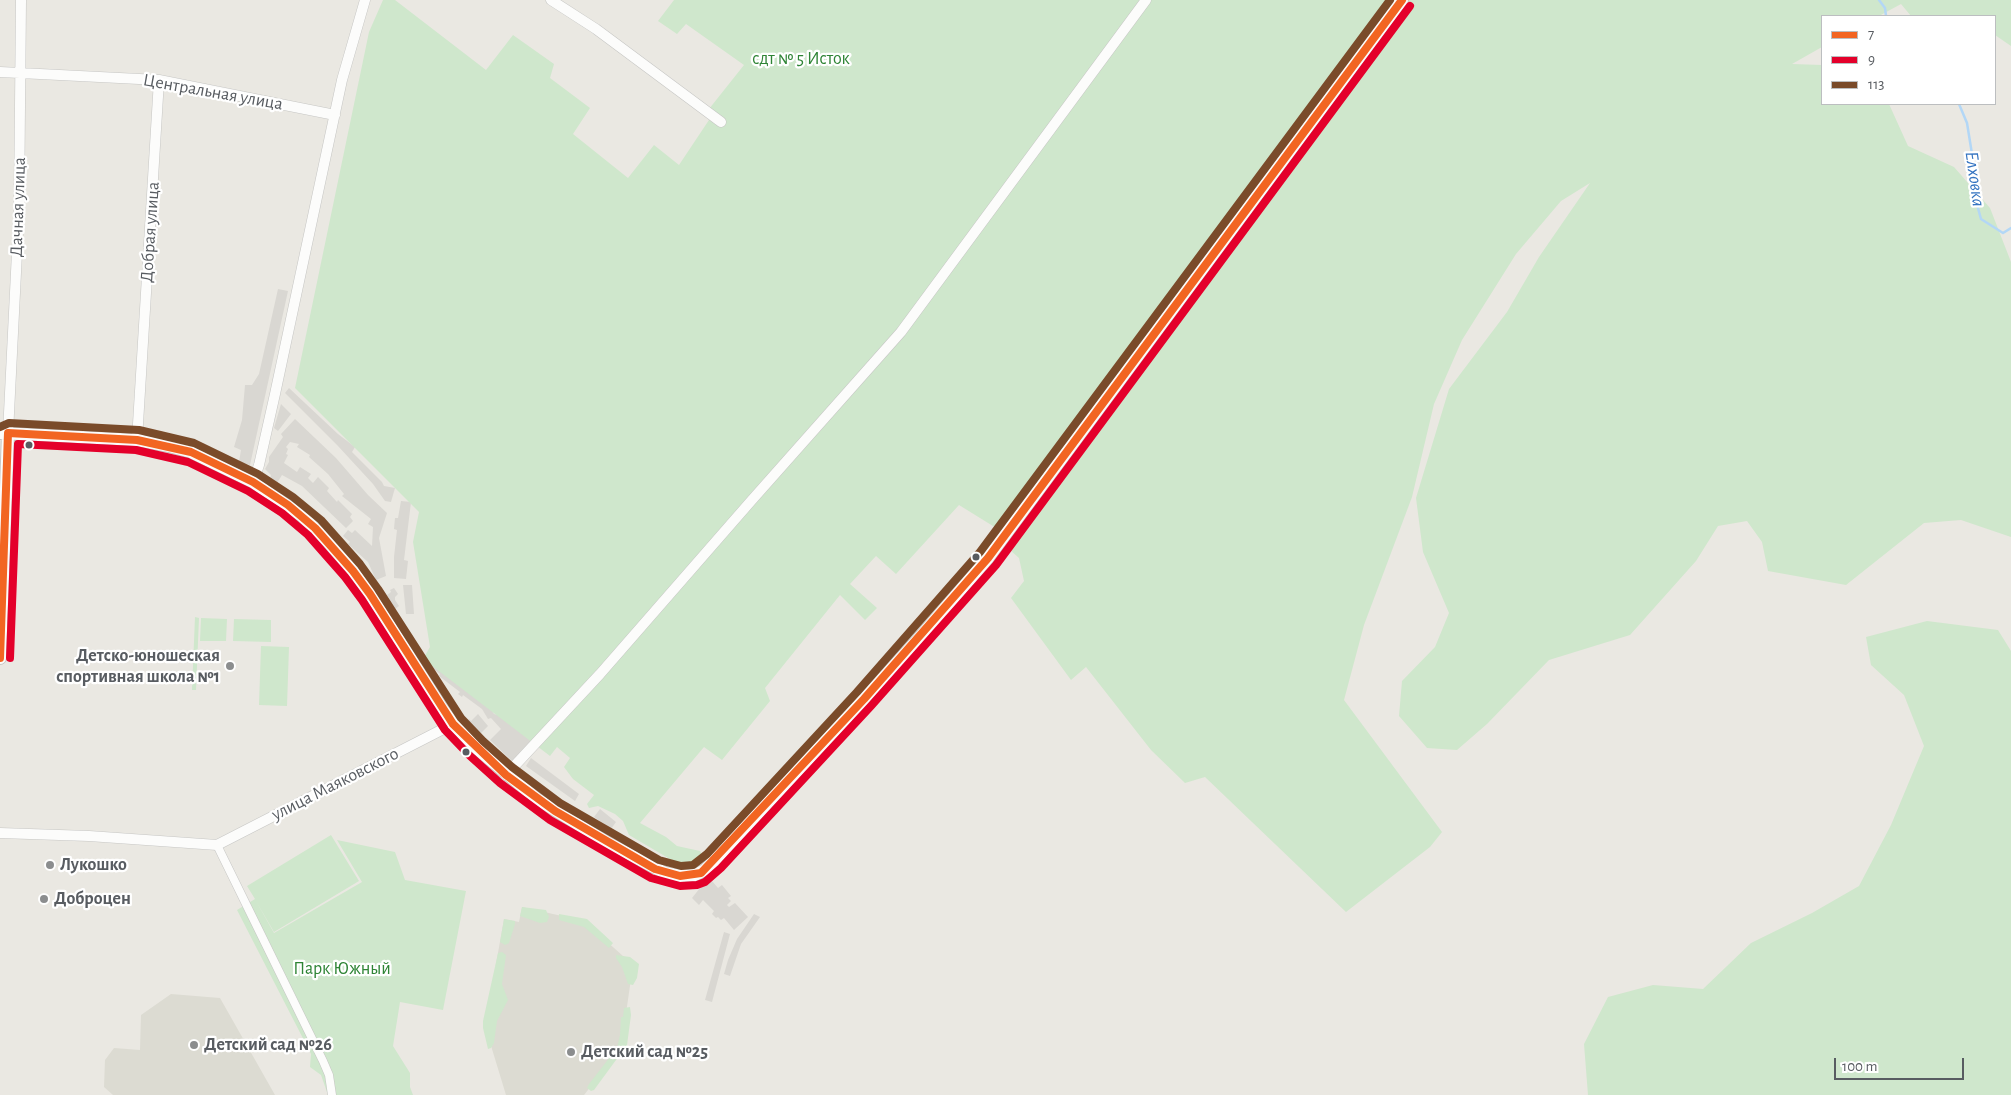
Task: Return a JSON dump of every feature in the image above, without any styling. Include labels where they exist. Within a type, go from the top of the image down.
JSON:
[{"type":"street","name":"Дачная улица","points":[[4,433],[9,414],[19,212],[21,0]]},
{"type":"street","points":[[253,482],[259,465],[275,394],[335,115],[354,34],[365,0]]},
{"type":"street","points":[[361,14],[372,0]]},
{"type":"street","points":[[552,0],[596,29],[721,122]]},
{"type":"street","points":[[506,774],[607,667],[901,332],[1146,0]]},
{"type":"street","points":[[0,658],[4,433],[137,440],[191,452],[253,482],[302,516],[329,543],[370,594],[453,724],[476,748],[506,774],[554,811],[655,869],[680,876],[695,875],[705,870],[974,576],[1402,0]]},
{"type":"street","name":"Центральная улица","points":[[0,72],[160,80],[335,115]]},
{"type":"street","name":"Добрая улица","points":[[137,440],[160,80]]},
{"type":"street","name":"улица Маяковского","points":[[217,845],[453,724]]},
{"type":"street","points":[[0,833],[89,836],[217,845],[323,1061],[329,1075],[332,1095]]},
{"type":"shaded area","points":[[278,289],[288,291],[250,465],[239,462],[241,450],[234,447],[242,420],[245,385],[252,385],[259,374]]},
{"type":"shaded area","points":[[289,388],[338,434],[355,447],[352,452],[384,486],[395,488],[391,502],[385,501],[373,484],[338,446],[285,393]]},
{"type":"shaded area","points":[[281,404],[291,414],[278,431],[274,428]]},
{"type":"shaded area","points":[[295,419],[336,458],[368,495],[387,513],[379,538],[386,576],[376,580],[368,562],[348,544],[350,542],[343,536],[348,530],[352,533],[355,530],[372,546],[373,527],[368,524],[371,519],[342,496],[344,494],[328,474],[309,457],[310,455],[297,447],[299,444],[290,442],[286,447],[288,449],[286,454],[288,455],[284,463],[297,472],[300,467],[311,474],[308,478],[313,483],[318,477],[329,488],[327,491],[337,502],[338,500],[352,514],[350,517],[353,521],[346,528],[302,486],[282,475],[277,483],[270,479],[271,475],[265,469],[269,462],[269,457],[283,437],[281,434]]},
{"type":"shaded area","points":[[401,501],[411,502],[404,560],[408,561],[406,579],[394,578],[397,530],[394,529],[395,518],[398,518]]},
{"type":"shaded area","points":[[403,585],[412,585],[414,614],[406,614]]},
{"type":"shaded area","points":[[394,588],[398,594],[395,600],[399,606],[394,610],[386,600],[389,598],[387,595],[391,592],[390,590]]},
{"type":"shaded area","points":[[430,659],[488,704],[494,714],[503,716],[531,741],[512,761],[490,740],[501,729],[491,718],[488,719],[482,709],[463,695],[462,697],[458,694],[460,692],[439,676],[440,674],[427,664]]},
{"type":"shaded area","points":[[478,714],[488,726],[478,736],[465,722],[469,719],[471,721]]},
{"type":"shaded area","points":[[531,758],[579,794],[575,801],[526,766]]},
{"type":"shaded area","points":[[600,809],[616,822],[611,829],[594,817]]},
{"type":"shaded area","points":[[712,881],[718,888],[722,885],[731,896],[728,898],[731,901],[727,905],[729,907],[735,903],[748,917],[734,930],[724,918],[721,920],[718,917],[716,918],[712,914],[714,911],[703,900],[699,905],[692,898],[700,888]]},
{"type":"shaded area","points":[[522,907],[584,921],[633,965],[621,1048],[584,1095],[506,1095],[485,1026],[504,919],[519,922]]},
{"type":"shaded area","points":[[754,914],[760,917],[741,944],[730,976],[724,974],[737,939]]},
{"type":"shaded area","points":[[724,932],[730,934],[712,1002],[705,1000]]},
{"type":"shaded area","name":"Детский сад №26","points":[[171,994],[220,998],[275,1095],[113,1095],[104,1087],[105,1060],[114,1048],[140,1050],[141,1015]]},
{"type":"green space","name":"сдт № 5 Исток","points":[[383,0],[395,0],[486,70],[513,35],[554,64],[550,78],[590,108],[573,134],[628,178],[654,145],[679,165],[713,114],[709,109],[744,65],[686,24],[677,34],[658,21],[674,0],[2011,0],[2011,46],[1996,36],[1996,15],[1910,15],[1901,4],[1881,15],[1821,15],[1821,48],[1792,64],[1821,65],[1821,105],[1889,105],[1908,146],[1954,167],[1990,208],[2011,262],[2011,537],[1961,520],[1924,523],[1846,585],[1768,571],[1762,542],[1747,521],[1718,526],[1696,561],[1630,635],[1549,660],[1487,724],[1457,750],[1427,748],[1399,716],[1402,681],[1435,647],[1449,613],[1423,552],[1416,498],[1449,389],[1507,312],[1539,257],[1590,183],[1561,201],[1516,254],[1462,340],[1434,404],[1412,497],[1364,625],[1344,700],[1442,832],[1430,847],[1346,912],[1205,777],[1185,783],[1151,750],[1086,667],[1071,680],[1011,598],[1024,581],[1019,558],[1010,550],[1009,542],[1001,531],[959,505],[896,574],[876,556],[850,584],[877,608],[865,620],[840,595],[765,688],[770,701],[722,760],[704,747],[640,823],[666,837],[677,846],[700,851],[702,860],[695,866],[680,865],[629,835],[623,821],[615,814],[598,806],[589,808],[587,804],[594,795],[573,779],[564,767],[570,758],[557,747],[550,756],[423,659],[430,647],[413,542],[419,512],[295,388],[369,32]]},
{"type":"green space","points":[[195,617],[199,618],[196,690],[192,690]]},
{"type":"green space","points":[[201,618],[227,619],[226,641],[200,641]]},
{"type":"green space","points":[[234,619],[271,620],[271,642],[233,641]]},
{"type":"green space","points":[[1927,621],[1998,630],[2011,651],[2011,1095],[1588,1095],[1584,1044],[1608,997],[1653,985],[1703,989],[1751,943],[1812,913],[1859,886],[1891,825],[1924,746],[1904,695],[1871,665],[1866,637]]},
{"type":"green space","points":[[261,646],[289,647],[287,706],[259,705]]},
{"type":"green space","name":"Парк Южный","points":[[331,835],[359,881],[274,932],[256,901],[274,933],[362,882],[337,840],[395,852],[405,880],[466,891],[443,1010],[400,1002],[393,1046],[410,1073],[410,1087],[413,1095],[328,1095],[321,1075],[310,1067],[311,1054],[237,910],[255,899],[247,886]]},
{"type":"green space","points":[[522,907],[546,910],[549,917],[547,922],[540,923],[520,916]]},
{"type":"green space","points":[[559,914],[587,919],[613,943],[609,948],[584,927],[559,920]]},
{"type":"green space","points":[[504,919],[515,921],[509,943],[505,945],[500,942]]},
{"type":"green space","points":[[502,952],[506,955],[502,984],[508,1000],[497,1021],[494,1043],[488,1049],[483,1021],[498,953]]},
{"type":"green space","points":[[616,955],[630,957],[639,964],[637,978],[633,985],[628,984]]},
{"type":"green space","points":[[630,1007],[631,1015],[627,1045],[594,1090],[591,1091],[587,1088],[589,1084],[617,1048],[621,1017],[623,1017],[624,1008]]},
{"type":"waterway","name":"Елховка","points":[[1879,0],[1885,8],[1886,15]]},
{"type":"waterway","name":"Елховка","points":[[1959,105],[1967,123],[1972,154],[1973,190],[1981,219],[2003,233],[2011,228]]},
{"type":"transit line","name":"113","points":[[0,427],[9,423],[139,430],[194,443],[258,474],[293,497],[321,520],[360,564],[461,718],[483,741],[512,767],[560,803],[659,860],[681,866],[693,865],[707,854],[857,692],[980,552],[1390,0]]},
{"type":"transit line","name":"7","points":[[0,658],[8,433],[137,440],[191,452],[253,482],[288,505],[315,528],[353,571],[370,594],[453,724],[506,775],[555,811],[655,869],[680,876],[701,873],[864,699],[988,558],[1402,0]]},
{"type":"transit line","name":"9","points":[[10,658],[18,444],[136,450],[188,462],[248,491],[282,513],[308,535],[345,577],[362,600],[445,730],[500,783],[550,820],[651,878],[680,886],[697,885],[705,882],[721,868],[871,706],[996,565],[1410,6]]},
{"type":"place","name":"Детско-юношеская спортивная школа №1","points":[[230,666]]},
{"type":"place","name":"Лукошко","points":[[50,865]]},
{"type":"place","name":"Доброцен","points":[[44,899]]},
{"type":"place","name":"Детский сад №26","points":[[194,1045]]},
{"type":"place","name":"Детский сад №25","points":[[571,1052]]}]
